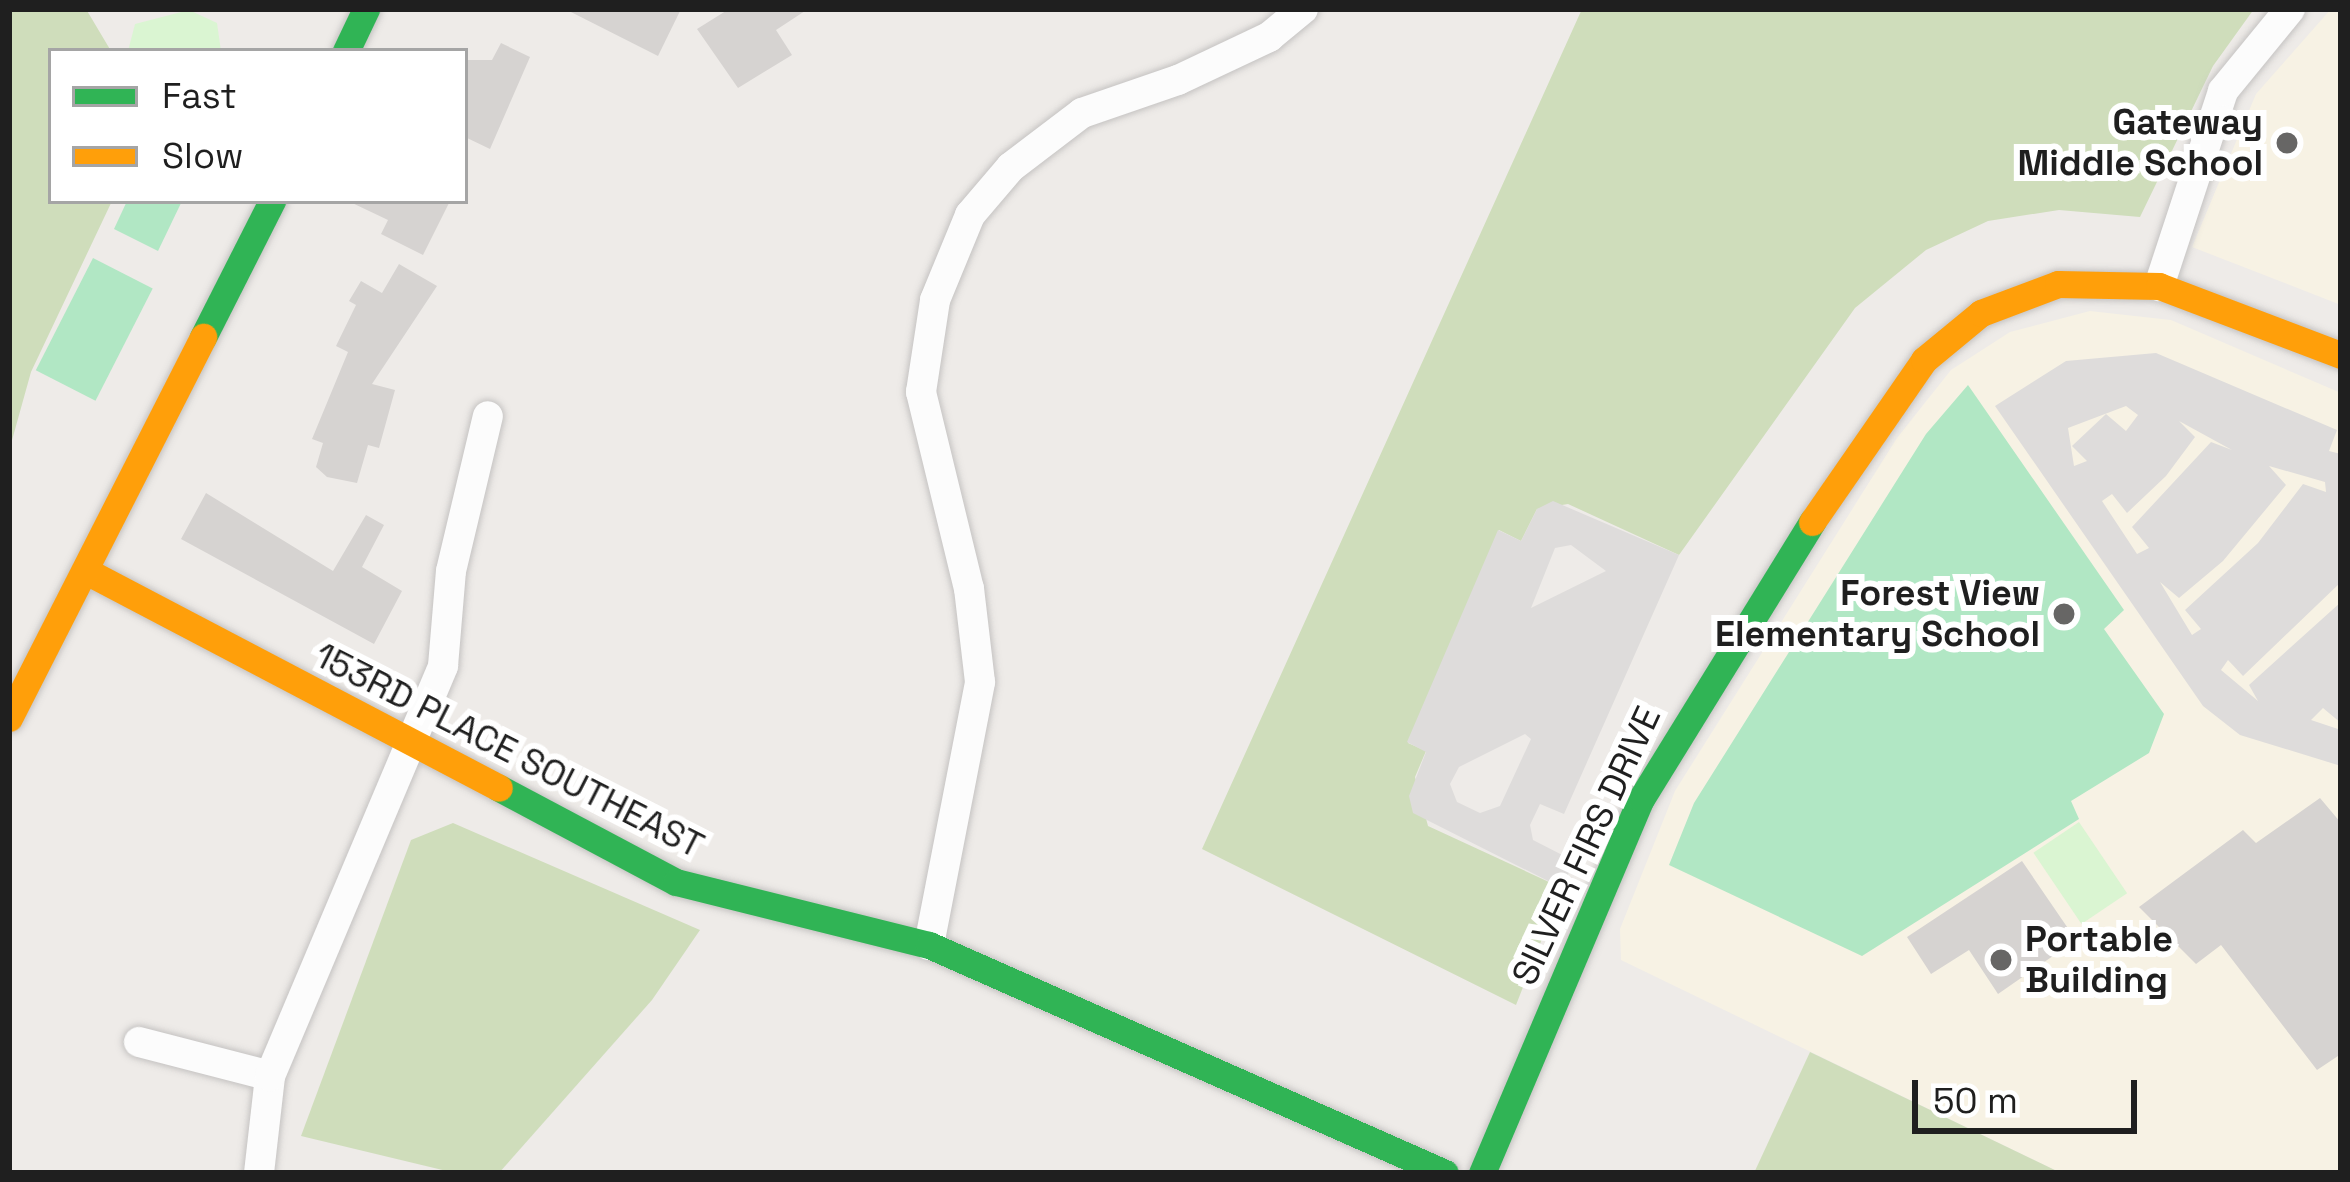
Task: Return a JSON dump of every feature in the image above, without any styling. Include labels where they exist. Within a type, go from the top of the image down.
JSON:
[{"type":"street","points":[[348,48],[367,9]]},
{"type":"street","points":[[929,945],[980,682],[969,589],[921,392],[935,300],[970,215],[1011,167],[1082,113],[1178,80],[1269,38],[1303,9]]},
{"type":"street","points":[[2159,286],[2223,91],[2290,9]]},
{"type":"street","points":[[9,718],[88,572],[271,204]]},
{"type":"street","name":"SILVER FIRS DRIVE","points":[[1482,1173],[1641,799],[1755,608],[1924,360],[1981,313],[2058,284],[2159,286],[2341,355]]},
{"type":"street","points":[[260,1173],[270,1076],[413,748],[443,666],[451,572],[488,416]]},
{"type":"street","name":"153RD PLACE SOUTHEAST","points":[[88,572],[413,748],[676,882],[929,945],[1445,1173]]},
{"type":"street","points":[[139,1042],[270,1076]]},
{"type":"shaded area","name":"Gateway Middle School","points":[[2331,9],[2341,9],[2341,305],[2192,247],[2256,94]]},
{"type":"shaded area","name":"Forest View Elementary School","points":[[2090,311],[2171,320],[2341,393],[2341,1173],[2061,1173],[1621,960],[1620,929],[1675,791],[1897,438],[1951,370],[2010,332]]},
{"type":"shaded area","points":[[2156,353],[2337,430],[2329,451],[2341,454],[2341,582],[2243,676],[2228,660],[2221,670],[2258,701],[2249,685],[2341,602],[2341,723],[2323,708],[2311,720],[2341,730],[2341,766],[2240,735],[2203,706],[1995,406],[2066,361]],"holes":[[[2126,406],[2138,415],[2126,431],[2106,414],[2072,446],[2087,461],[2074,466],[2068,428]],[[2179,421],[2232,450],[2211,442],[2132,527],[2149,548],[2137,554],[2102,501],[2112,494],[2127,513],[2166,476],[2195,437]],[[2269,466],[2325,482],[2326,492],[2303,484],[2258,543],[2185,610],[2201,629],[2192,635],[2160,582],[2179,598],[2223,561],[2286,485]]]},
{"type":"shaded area","points":[[1553,501],[1679,555],[1564,814],[1540,804],[1530,825],[1533,840],[1574,861],[1562,888],[1413,813],[1409,796],[1426,752],[1407,742],[1498,530],[1521,541],[1537,509]],"holes":[[[1571,545],[1606,571],[1531,608],[1555,548]],[[1525,734],[1531,739],[1500,806],[1480,813],[1457,802],[1450,784],[1459,767]]]},
{"type":"green space","points":[[9,9],[86,9],[109,48],[48,48],[48,204],[111,204],[31,372],[9,451]]},
{"type":"green space","points":[[1582,9],[2254,9],[2213,66],[2140,217],[2059,210],[1988,221],[1926,250],[1855,308],[1679,555],[1568,504],[1537,509],[1521,541],[1499,530],[1408,743],[1426,751],[1415,777],[1428,826],[1562,888],[1516,1005],[1202,849]]},
{"type":"green space","points":[[189,10],[217,23],[221,48],[129,48],[135,24]]},
{"type":"green space","points":[[126,204],[181,204],[158,251],[114,229]]},
{"type":"green space","points":[[93,258],[153,288],[95,401],[36,370]]},
{"type":"green space","points":[[1968,385],[2124,610],[2104,629],[2164,714],[2149,753],[2071,801],[2079,819],[1862,956],[1669,865],[1694,803],[1926,434]]},
{"type":"green space","points":[[2079,822],[2127,893],[2081,924],[2033,853]]},
{"type":"green space","points":[[453,823],[700,930],[652,1000],[499,1173],[455,1173],[301,1136],[411,840]]},
{"type":"green space","points":[[1810,1052],[2061,1173],[1754,1173]]},
{"type":"building","points":[[565,9],[681,9],[658,56]]},
{"type":"building","points":[[729,9],[808,9],[776,30],[792,55],[738,88],[697,29]]},
{"type":"building","points":[[501,43],[530,57],[490,149],[468,138],[468,60],[492,60]]},
{"type":"building","points":[[354,204],[448,204],[423,255],[381,234],[388,220]]},
{"type":"building","points":[[399,264],[437,286],[372,384],[395,390],[379,448],[368,445],[357,483],[327,477],[316,467],[323,443],[312,439],[348,352],[336,346],[356,305],[349,301],[361,281],[382,293]]},
{"type":"building","points":[[206,493],[333,571],[366,515],[384,525],[362,567],[402,591],[374,644],[181,539]]},
{"type":"building","points":[[2320,798],[2341,823],[2341,1054],[2317,1070],[2221,945],[2196,964],[2139,907],[2243,830],[2256,843]]},
{"type":"building","points":[[2022,861],[2076,940],[1998,994],[1969,950],[1931,974],[1907,937]]},
{"type":"traffic: fast","points":[[347,48],[366,9]]},
{"type":"traffic: fast","points":[[203,337],[270,204]]},
{"type":"traffic: fast","points":[[1482,1173],[1641,799],[1812,522]]},
{"type":"traffic: fast","points":[[499,788],[676,882],[929,945],[1445,1173]]},
{"type":"traffic: slow","points":[[1812,522],[1924,360],[1981,313],[2058,284],[2159,286],[2341,355]]},
{"type":"traffic: slow","points":[[9,718],[203,337]]},
{"type":"traffic: slow","points":[[88,572],[499,788]]},
{"type":"place","name":"Gateway Middle School","points":[[2287,143]]},
{"type":"place","name":"Forest View Elementary School","points":[[2064,614]]},
{"type":"place","name":"Portable Building","points":[[2001,960]]}]
